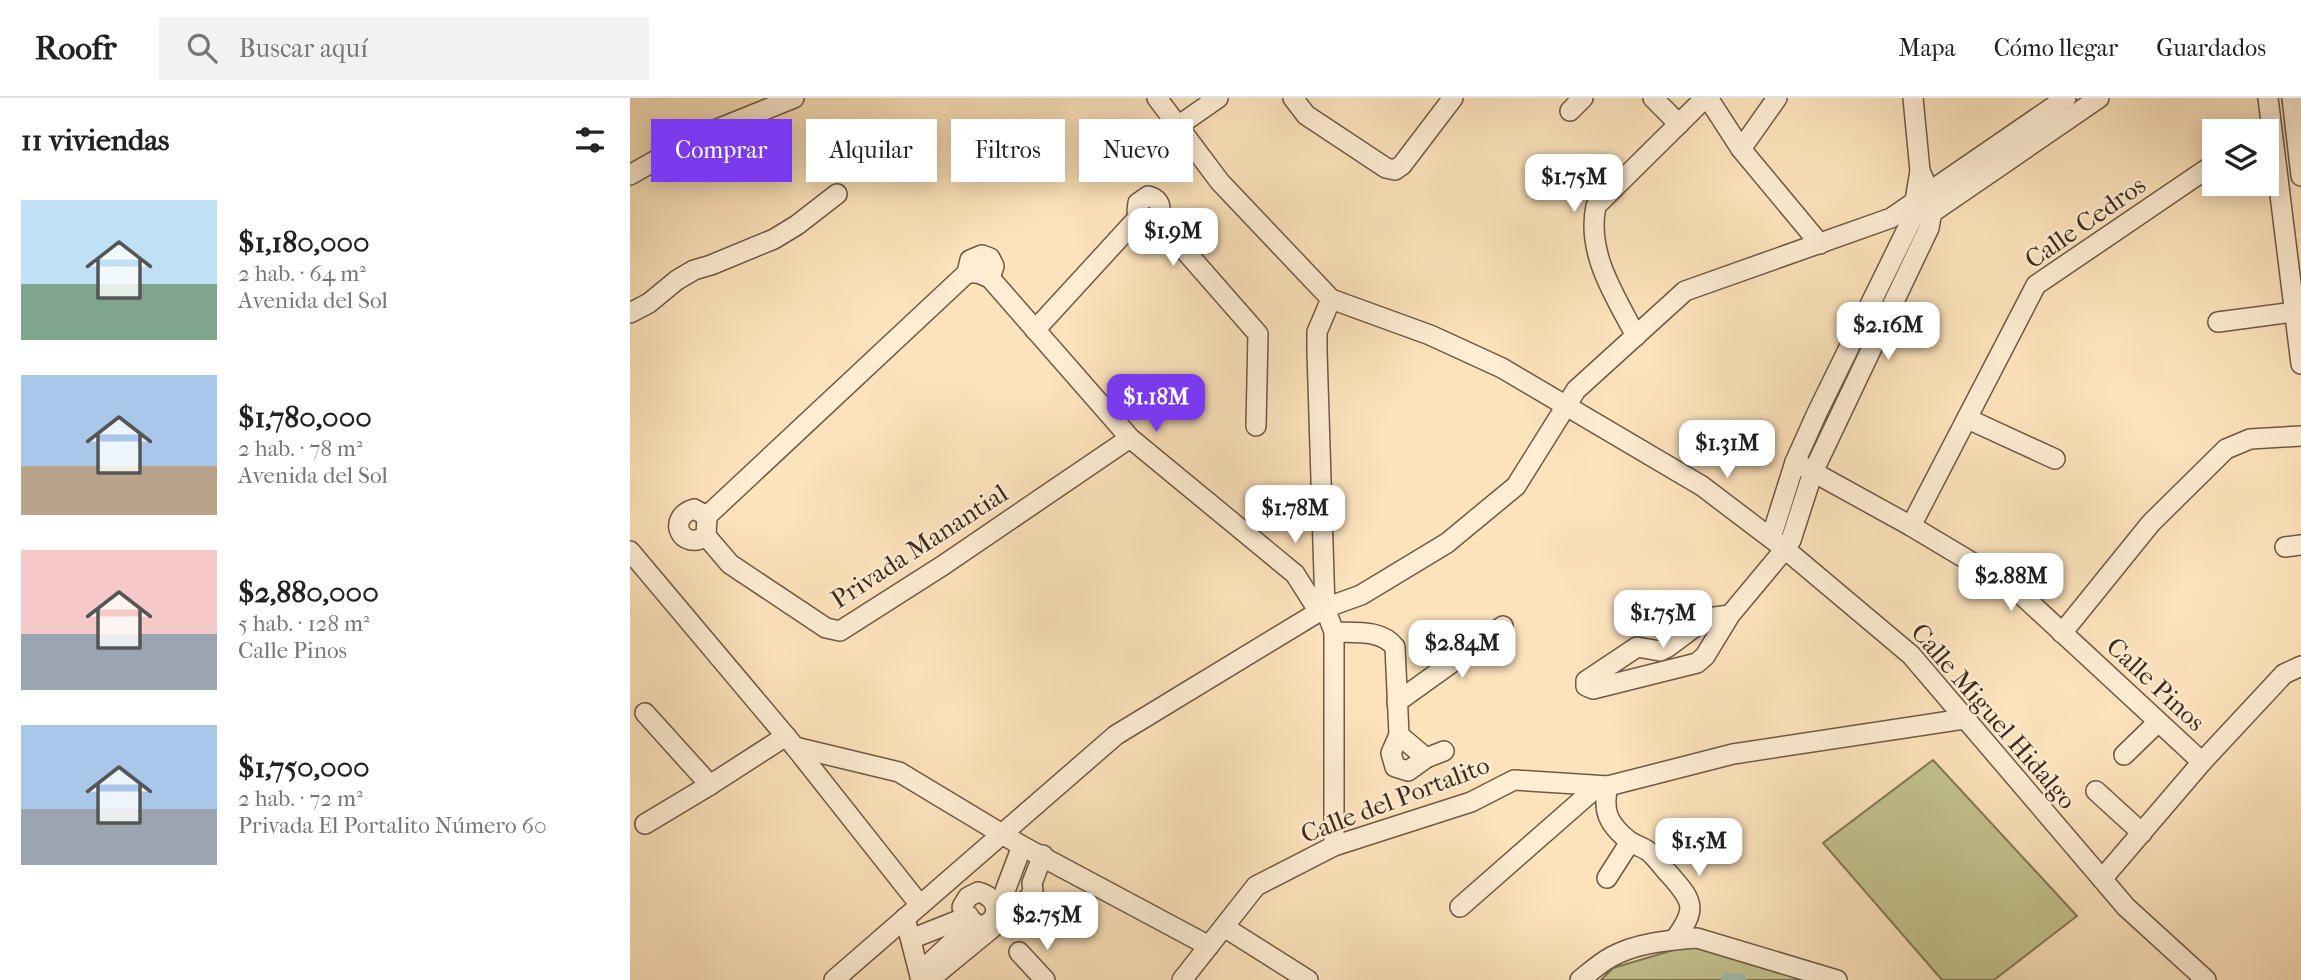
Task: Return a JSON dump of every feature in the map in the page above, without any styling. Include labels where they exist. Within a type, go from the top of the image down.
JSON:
[{"type":"street","points":[[630,176],[716,128],[794,98]]},
{"type":"street","name":"Calle Miguel Hidalgo","points":[[1157,98],[1173,119]]},
{"type":"street","points":[[1188,119],[1218,98]]},
{"type":"street","points":[[1293,98],[1306,115],[1386,168],[1395,170],[1402,165],[1451,99]]},
{"type":"street","points":[[1653,98],[1679,124]]},
{"type":"street","points":[[1636,336],[1594,246],[1592,223],[1596,206],[1707,98],[1741,149],[1820,244]]},
{"type":"street","points":[[1741,149],[1777,98]]},
{"type":"street","points":[[1730,615],[1707,618],[1660,650],[1637,647],[1586,681],[1586,686],[1593,689],[1697,663],[1705,656],[1778,544],[1787,520],[1813,472],[1919,251],[1931,202],[1920,171],[1913,98]]},
{"type":"street","points":[[1931,202],[2066,98]]},
{"type":"street","points":[[834,980],[1116,736],[1322,610],[1361,595],[1447,543],[1516,486],[1576,390],[1685,292],[1912,212],[2099,98]]},
{"type":"street","points":[[2267,98],[2267,119]]},
{"type":"street","points":[[2276,119],[2292,104]]},
{"type":"street","points":[[2292,104],[2301,176]]},
{"type":"street","name":"Calle Miguel Hidalgo","points":[[1193,146],[1220,182],[1331,299],[1454,346],[1502,368],[1702,486],[1778,544],[1910,655],[2126,906],[2206,980]]},
{"type":"street","points":[[1787,520],[1796,462],[1817,413],[1903,238],[1912,212],[1920,171]]},
{"type":"street","name":"Calle Cedros","points":[[1911,527],[2036,285],[2202,172]]},
{"type":"street","points":[[2279,188],[2296,274],[2301,364]]},
{"type":"street","points":[[630,313],[649,303],[694,270],[774,239],[797,225],[836,194]]},
{"type":"street","points":[[1035,330],[1135,221],[1147,218],[1159,221],[1258,334],[1256,426]]},
{"type":"street","points":[[1903,238],[1919,251]]},
{"type":"street","points":[[707,516],[694,509],[684,513],[679,522],[680,532],[687,539],[697,541],[706,536],[707,516],[978,275],[1035,330],[1130,438],[1295,574],[1322,610],[1334,632],[1334,846]]},
{"type":"street","points":[[1322,610],[1317,332],[1331,299]]},
{"type":"street","points":[[2218,322],[2298,312]]},
{"type":"street","points":[[1817,413],[1837,423]]},
{"type":"street","points":[[1968,419],[2055,458]]},
{"type":"street","points":[[2062,633],[2151,523],[2226,449],[2249,439],[2301,436]]},
{"type":"street","name":"Privada Manantial","points":[[706,536],[730,564],[826,628],[840,631],[942,566],[1130,438]]},
{"type":"street","name":"Calle Pinos","points":[[1796,462],[2013,587],[2202,762]]},
{"type":"street","points":[[630,551],[790,741],[920,905]]},
{"type":"street","points":[[1295,574],[1302,565],[1323,556]]},
{"type":"street","points":[[1398,702],[1503,626]]},
{"type":"street","points":[[1334,632],[1381,635],[1395,647],[1399,735],[1435,754]]},
{"type":"street","points":[[2102,879],[2202,762],[2284,674],[2301,666]]},
{"type":"street","points":[[645,713],[710,785]]},
{"type":"street","name":"Calle del Portalito","points":[[1182,980],[1256,886],[1334,846],[1471,802],[1514,780],[1603,786],[1734,754],[1964,719]]},
{"type":"street","points":[[2124,755],[2158,722]]},
{"type":"street","points":[[645,824],[790,741],[898,772],[1022,846],[1209,946]]},
{"type":"street","points":[[1603,786],[1608,819],[1630,842],[1650,852],[1685,892],[1690,905],[1689,920],[1675,939]]},
{"type":"street","points":[[1460,907],[1603,786]]},
{"type":"street","points":[[2096,791],[2142,833]]},
{"type":"street","points":[[1607,878],[1630,842]]},
{"type":"street","points":[[923,977],[973,922],[993,920],[996,910],[994,895],[1022,846]]},
{"type":"street","points":[[911,939],[973,922],[1030,897],[1034,890],[1032,883],[1043,855]]},
{"type":"street","points":[[964,868],[994,895]]},
{"type":"street","points":[[973,922],[965,902],[973,894],[994,895],[1032,883]]},
{"type":"street","points":[[945,884],[973,922]]},
{"type":"street","points":[[905,918],[923,977]]},
{"type":"street","points":[[1223,927],[1308,980]]},
{"type":"street","points":[[1580,980],[1609,958],[1626,950],[1675,939],[1697,939],[1837,980]]},
{"type":"street","points":[[1019,951],[1045,980]]},
{"type":"green space","points":[[1933,760],[2077,916],[1994,980],[1942,980],[1823,843]]},
{"type":"green space","points":[[1697,943],[1819,980],[1601,980],[1613,968]]},
{"type":"waterway","points":[[1728,980],[1739,980]]}]
